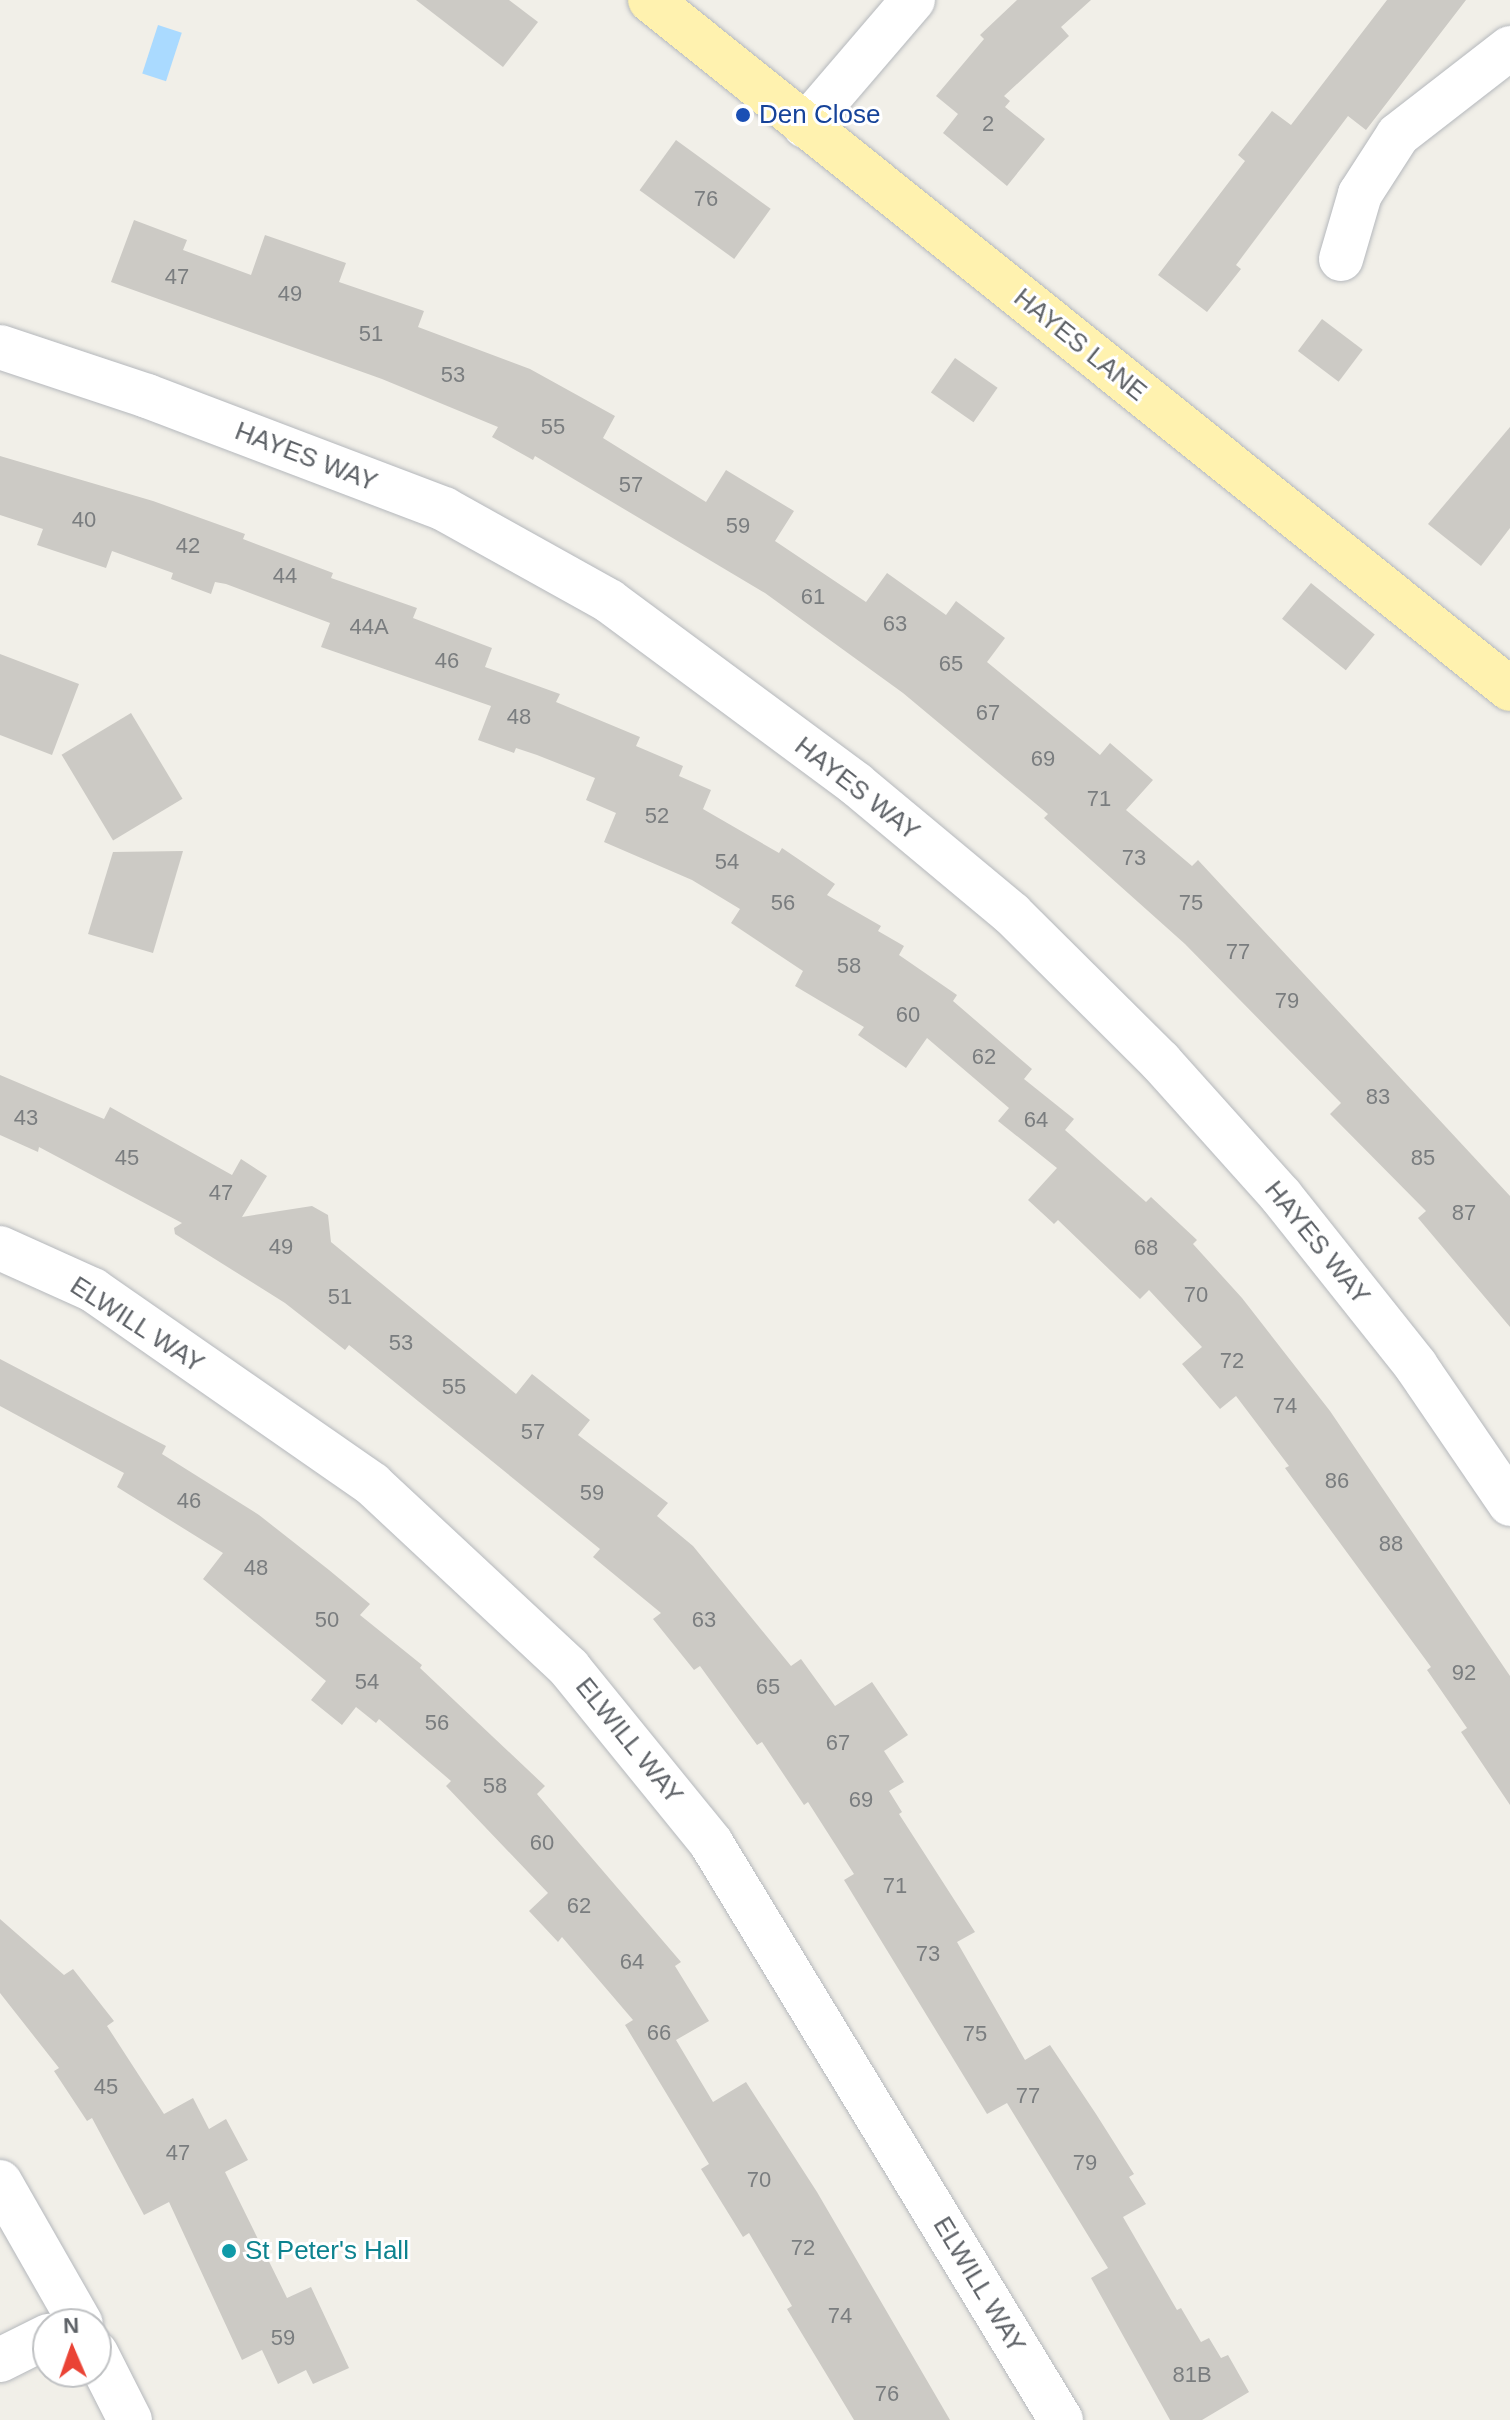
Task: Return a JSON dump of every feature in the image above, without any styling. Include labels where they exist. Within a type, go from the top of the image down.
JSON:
[{"type":"main road","name":"HAYES LANE","points":[[650,0],[1510,689]]},
{"type":"street","points":[[805,126],[913,0]]},
{"type":"street","points":[[1341,259],[1360,194],[1398,135],[1510,48]]},
{"type":"street","name":"HAYES WAY","points":[[0,347],[147,396],[444,509],[609,601],[856,784],[1012,914],[1160,1061],[1281,1196],[1416,1366],[1510,1504]]},
{"type":"street","name":"ELWILL WAY","points":[[0,1248],[93,1290],[372,1484],[569,1668],[711,1843],[1061,2420]]},
{"type":"street","points":[[0,2182],[63,2308]]},
{"type":"street","points":[[0,2360],[32,2348]]},
{"type":"street","points":[[110,2388],[130,2420]]},
{"type":"water","points":[[158,25],[182,33],[166,81],[142,74]]},
{"type":"building","points":[[416,0],[509,0],[538,22],[503,67]]},
{"type":"building","points":[[1017,0],[1091,0],[1061,27],[1069,36],[1004,96],[1010,101],[1005,107],[1045,139],[1007,186],[943,133],[958,114],[936,96],[984,39],[980,35]]},
{"type":"building","points":[[1387,0],[1466,0],[1366,130],[1348,116],[1236,265],[1241,269],[1207,312],[1158,275],[1245,161],[1238,155],[1272,111],[1291,125]]},
{"type":"building","points":[[676,140],[771,209],[734,259],[640,190]]},
{"type":"building","points":[[134,220],[187,240],[183,250],[251,275],[265,235],[346,263],[339,282],[424,311],[418,327],[530,369],[615,416],[603,438],[706,502],[726,470],[794,511],[775,541],[866,602],[887,573],[946,615],[956,601],[1005,638],[987,662],[1100,755],[1110,743],[1153,780],[1126,810],[1192,866],[1198,860],[1510,1196],[1510,1327],[1418,1218],[1426,1211],[1330,1114],[1341,1103],[1185,944],[1044,818],[1048,814],[903,693],[765,593],[535,456],[533,460],[492,437],[498,427],[382,379],[111,282]]},
{"type":"building","points":[[1322,319],[1363,350],[1339,382],[1298,351]]},
{"type":"building","points":[[955,358],[998,388],[974,422],[931,392]]},
{"type":"building","points":[[1510,427],[1510,528],[1481,566],[1428,524]]},
{"type":"building","points":[[0,456],[153,501],[245,534],[243,539],[333,573],[331,578],[417,608],[413,618],[492,648],[485,667],[560,694],[556,702],[640,737],[636,746],[683,766],[679,776],[711,790],[703,809],[779,853],[782,848],[835,884],[827,895],[881,926],[878,931],[904,946],[899,955],[957,995],[953,1001],[1032,1069],[1024,1079],[1074,1119],[1065,1130],[1146,1202],[1151,1197],[1197,1240],[1193,1244],[1242,1298],[1330,1411],[1510,1676],[1510,1805],[1461,1732],[1467,1728],[1427,1670],[1431,1667],[1285,1468],[1289,1466],[1236,1396],[1220,1409],[1182,1364],[1202,1347],[1149,1290],[1140,1299],[1058,1220],[1054,1224],[1028,1200],[1057,1168],[998,1121],[1009,1108],[927,1038],[906,1068],[858,1035],[864,1027],[795,986],[803,971],[731,923],[740,909],[692,880],[604,842],[616,813],[586,800],[595,778],[516,748],[514,753],[478,740],[491,706],[321,647],[330,623],[226,584],[215,582],[211,594],[171,579],[173,573],[112,551],[106,568],[37,545],[43,529],[0,515]]},
{"type":"building","points":[[1311,583],[1375,635],[1346,670],[1282,619]]},
{"type":"building","points":[[0,654],[79,684],[52,755],[0,735]]},
{"type":"building","points":[[131,713],[183,799],[113,840],[62,755]]},
{"type":"building","points":[[183,851],[153,953],[88,934],[113,852]]},
{"type":"building","points":[[0,1075],[104,1119],[110,1107],[232,1175],[241,1159],[267,1176],[242,1217],[312,1206],[328,1215],[331,1242],[516,1394],[532,1374],[590,1420],[578,1435],[668,1503],[657,1516],[693,1546],[791,1666],[801,1659],[835,1706],[872,1682],[908,1735],[884,1751],[904,1782],[889,1791],[902,1812],[899,1814],[975,1932],[957,1942],[1025,2060],[1050,2045],[1096,2114],[1134,2174],[1129,2177],[1146,2204],[1123,2217],[1177,2310],[1181,2308],[1201,2342],[1209,2338],[1221,2358],[1228,2355],[1249,2392],[1202,2420],[1170,2420],[1091,2278],[1108,2268],[1007,2103],[987,2114],[844,1880],[854,1874],[808,1802],[804,1805],[762,1742],[757,1745],[700,1666],[694,1670],[653,1619],[661,1613],[593,1557],[600,1549],[349,1345],[345,1350],[285,1303],[175,1234],[174,1228],[182,1223],[39,1147],[38,1152],[0,1135]]},
{"type":"building","points":[[0,1359],[166,1446],[162,1454],[259,1515],[370,1604],[360,1615],[422,1665],[420,1668],[545,1786],[537,1794],[681,1962],[675,1966],[709,2021],[676,2040],[713,2102],[746,2082],[817,2192],[950,2420],[854,2420],[787,2309],[792,2306],[749,2233],[743,2237],[701,2169],[709,2164],[625,2025],[633,2020],[562,1937],[558,1942],[529,1911],[548,1893],[446,1786],[451,1781],[379,1719],[376,1723],[356,1707],[342,1725],[311,1700],[326,1681],[203,1579],[223,1553],[117,1487],[124,1473],[0,1406]]},
{"type":"building","points":[[0,1919],[64,1975],[73,1969],[114,2021],[107,2026],[164,2114],[193,2098],[209,2129],[226,2119],[248,2160],[225,2172],[287,2298],[311,2287],[349,2368],[313,2384],[306,2370],[278,2384],[262,2350],[242,2360],[169,2202],[144,2215],[92,2118],[87,2121],[54,2071],[59,2068],[0,1993]]},
{"type":"place","name":"Den Close","points":[[743,115]]},
{"type":"place","name":"St Peter's Hall","points":[[229,2251]]}]
